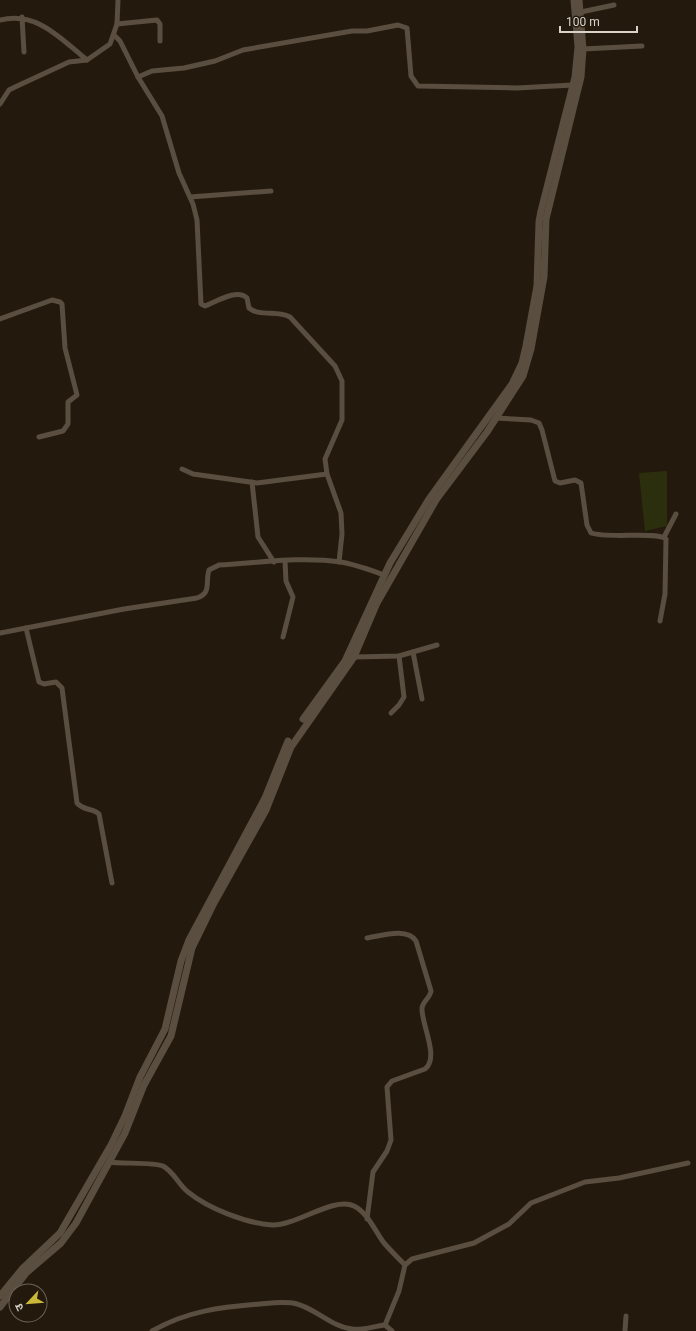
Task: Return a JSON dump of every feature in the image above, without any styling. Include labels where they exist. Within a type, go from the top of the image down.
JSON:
[{"type":"street","points":[[0,104],[2,96],[15,87],[69,62],[87,60],[110,44],[117,24],[118,0]]},
{"type":"street","points":[[0,1296],[23,1268],[60,1233],[111,1145],[125,1116],[140,1077],[165,1029],[182,961],[195,926],[265,798],[287,743],[345,661],[384,575],[429,500],[512,384],[522,362],[537,286],[538,222],[573,85],[578,47],[574,0]]},
{"type":"street","points":[[0,1307],[26,1273],[67,1235],[109,1162],[131,1120],[148,1077],[171,1036],[188,963],[199,933],[266,810],[290,747],[354,657],[377,603],[430,510],[496,418],[523,376],[531,349],[545,268],[546,218],[558,163],[578,94],[583,66],[581,12],[579,0]]},
{"type":"street","points":[[581,12],[614,5]]},
{"type":"street","points":[[22,17],[24,52]]},
{"type":"street","points":[[0,20],[22,17],[46,26],[87,60]]},
{"type":"street","points":[[117,24],[157,20],[160,24],[160,41]]},
{"type":"street","points":[[138,77],[152,71],[184,68],[215,61],[243,50],[398,25],[406,28],[412,76],[418,86],[517,88],[573,85]]},
{"type":"street","points":[[114,35],[120,41],[138,77],[162,116],[179,173],[190,197],[197,220],[201,304],[205,306],[225,297],[241,295],[246,298],[251,310],[285,314],[290,317],[319,348],[339,373],[342,381],[342,420],[325,459],[327,474],[342,513],[342,534],[339,562]]},
{"type":"street","points":[[583,49],[642,46]]},
{"type":"street","points":[[190,197],[271,191]]},
{"type":"street","points":[[0,319],[52,300],[56,300],[62,304],[65,348],[77,395],[68,402],[68,424],[63,431],[39,437]]},
{"type":"street","points":[[496,418],[531,420],[539,423],[556,481],[560,484],[575,480],[581,483],[587,525],[591,533],[602,536],[657,535],[664,538],[667,544],[665,594],[660,621]]},
{"type":"street","points":[[182,469],[193,474],[226,477],[252,482],[285,480],[327,474]]},
{"type":"street","points":[[252,482],[258,537],[274,562]]},
{"type":"street","points":[[664,538],[676,514]]},
{"type":"street","points":[[0,633],[117,610],[197,598],[207,591],[209,570],[215,566],[285,561],[339,562],[384,575]]},
{"type":"street","points":[[283,637],[293,597],[286,582],[285,561]]},
{"type":"street","points":[[26,628],[39,682],[44,684],[56,682],[62,688],[77,803],[85,809],[96,811],[99,814],[112,883]]},
{"type":"street","points":[[354,657],[399,656],[437,645]]},
{"type":"street","points":[[414,652],[422,699]]},
{"type":"street","points":[[391,713],[399,706],[404,697],[399,656]]},
{"type":"street","points":[[367,938],[406,933],[413,937],[416,941],[431,991],[422,1008],[431,1062],[425,1069],[392,1081],[387,1087],[391,1140],[387,1151],[373,1172],[367,1219]]},
{"type":"street","points":[[109,1162],[134,1165],[150,1163],[164,1166],[188,1192],[196,1197],[222,1211],[249,1220],[273,1225],[283,1224],[304,1218],[337,1204],[345,1203],[353,1205],[360,1210],[384,1243],[405,1265]]},
{"type":"street","points":[[385,1325],[399,1291],[405,1265],[416,1257],[463,1246],[483,1239],[508,1224],[531,1203],[578,1184],[591,1180],[619,1178],[688,1163]]},
{"type":"street","points":[[152,1331],[178,1318],[198,1311],[284,1302],[301,1305],[350,1329],[365,1329],[385,1325]]},
{"type":"street","points":[[625,1331],[626,1316]]},
{"type":"street","points":[[385,1325],[392,1331]]},
{"type":"green space","points":[[667,471],[667,526],[645,531],[639,473]]}]
